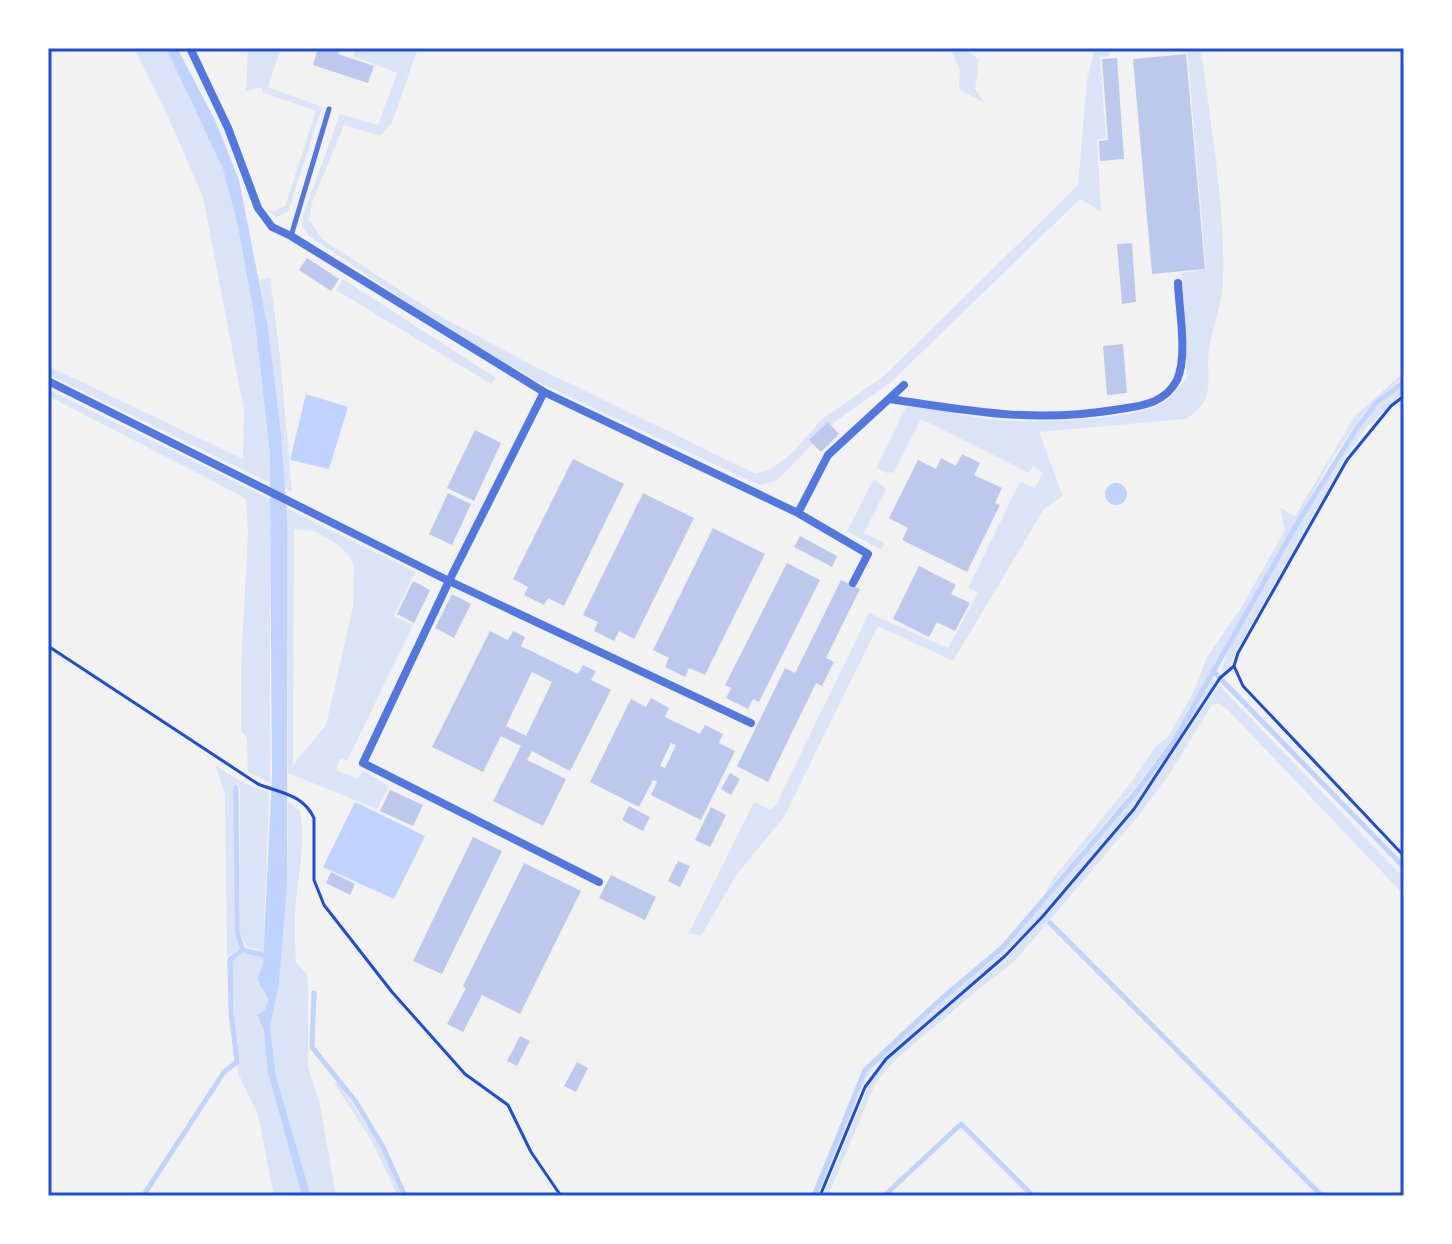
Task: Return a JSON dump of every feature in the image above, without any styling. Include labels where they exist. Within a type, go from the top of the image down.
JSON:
[{"type":"street","points":[[190,48],[228,128],[258,208],[272,227],[544,392],[798,513],[868,554],[853,583]]},
{"type":"street","points":[[890,399],[1015,417],[1071,417],[1143,406],[1162,399],[1176,381],[1182,362],[1178,283]]},
{"type":"street","points":[[48,381],[449,581],[751,723]]},
{"type":"street","points":[[798,513],[828,455],[904,385]]},
{"type":"street","points":[[544,392],[449,581],[363,763],[599,882]]},
{"type":"lane","points":[[291,236],[329,109]]},
{"type":"path","points":[[820,1196],[865,1087],[877,1067],[1005,956],[1134,809],[1220,678],[1234,666],[1238,653],[1347,460],[1383,414],[1404,396]]},
{"type":"path","points":[[48,646],[264,787],[291,794],[310,808],[314,818],[314,880],[324,905],[392,992],[465,1074],[508,1105],[531,1152],[561,1196]]},
{"type":"path","points":[[1234,666],[1243,686],[1404,856]]},
{"type":"shaded area","points":[[134,48],[166,48],[223,169],[238,227],[254,314],[270,454],[270,483],[48,374],[48,366],[243,459],[244,411],[203,197]]},
{"type":"shaded area","points":[[248,48],[281,48],[268,87],[322,107],[288,212],[276,217],[267,210],[274,211],[285,206],[316,111],[262,92],[263,87],[246,91]]},
{"type":"shaded area","points":[[356,48],[418,48],[392,123],[380,136],[344,125],[312,203],[309,220],[323,240],[443,318],[756,474],[773,468],[792,453],[822,419],[884,376],[1078,185],[1087,80],[1095,48],[1109,48],[1109,56],[1100,57],[1106,138],[1097,140],[1101,211],[1080,199],[890,383],[833,423],[776,481],[759,485],[544,385],[447,329],[309,236],[303,228],[302,218],[340,114],[378,125],[397,73],[353,56]]},
{"type":"shaded area","points":[[950,48],[964,48],[979,60],[975,89],[985,103],[959,89],[960,70]]},
{"type":"shaded area","points":[[1187,48],[1199,48],[1203,63],[1222,229],[1222,292],[1210,341],[1208,388],[1202,405],[1185,419],[1039,432],[1063,496],[1044,509],[953,661],[878,626],[784,817],[737,874],[701,936],[689,933],[754,802],[771,810],[777,803],[869,613],[948,648],[978,593],[968,588],[1020,482],[1035,488],[1043,473],[1033,466],[1029,473],[921,419],[894,472],[887,473],[876,468],[906,407],[997,420],[1100,418],[1161,404],[1174,394],[1187,377],[1181,273],[1206,269]]},
{"type":"shaded area","points":[[270,278],[292,492],[285,488],[268,328],[259,280]]},
{"type":"shaded area","points":[[343,279],[496,378],[491,384],[336,290]]},
{"type":"shaded area","points":[[1404,372],[1404,377],[1365,411],[1332,459],[1172,739],[1045,893],[1054,877],[1130,784],[1156,746],[1168,737],[1193,693],[1207,657],[1241,608],[1285,530],[1280,508],[1295,516],[1355,416]]},
{"type":"shaded area","points":[[1404,385],[1404,392],[1366,428],[1345,458],[1230,667],[1222,672],[1227,655],[1259,592],[1359,428],[1378,405]]},
{"type":"shaded area","points":[[48,389],[270,499],[270,783],[248,772],[247,738],[241,731],[248,532],[246,500],[48,396]]},
{"type":"shaded area","points":[[874,479],[886,489],[864,533],[884,543],[881,550],[847,531]]},
{"type":"shaded area","points":[[286,508],[415,572],[394,616],[413,625],[347,761],[341,758],[336,770],[357,779],[363,771],[389,786],[377,809],[288,773]],"holes":[[[294,529],[314,531],[347,553],[354,566],[353,607],[326,725],[293,765]]]},
{"type":"shaded area","points":[[1212,677],[1215,682],[1159,771],[1131,809],[1041,915],[1003,955],[873,1068],[860,1090],[850,1123],[818,1196],[815,1196],[867,1071],[941,1001],[1004,948],[1138,793],[1176,740]]},
{"type":"shaded area","points":[[1219,685],[1404,878],[1404,895],[1228,710],[1218,703],[1212,705],[1170,773],[1139,815],[1015,961],[894,1061],[875,1084],[828,1196],[823,1196],[872,1077],[887,1060],[1007,958],[1043,918],[1135,810]]},
{"type":"shaded area","points":[[215,765],[245,784],[269,792],[263,964],[257,979],[268,999],[265,1010],[257,1016],[264,1031],[268,1073],[302,1196],[274,1196],[258,1115],[238,1073],[232,959],[245,952],[261,954],[247,947],[239,932],[240,788],[237,784],[234,789],[234,932],[240,949],[227,956],[225,793]]},
{"type":"shaded area","points":[[288,801],[300,811],[301,822],[295,938],[296,962],[307,975],[308,1066],[320,1105],[336,1196],[311,1196],[276,1077],[270,1027],[279,983],[287,887]]},
{"type":"shaded area","points":[[338,1082],[382,1149],[402,1196],[398,1196],[371,1140],[334,1083]]},
{"type":"water","points":[[166,48],[177,48],[215,120],[239,180],[268,328],[287,516],[287,887],[279,983],[270,1027],[276,1077],[311,1196],[302,1196],[268,1073],[264,1031],[257,1015],[265,1010],[268,999],[257,979],[263,964],[272,775],[270,454],[254,314],[238,227],[223,169]]},
{"type":"water","points":[[306,394],[348,407],[329,469],[290,460]]},
{"type":"water","points":[[1116,483],[1124,486],[1127,494],[1124,502],[1116,505],[1108,502],[1105,494],[1108,486]]},
{"type":"water","points":[[355,802],[425,836],[394,899],[323,867]]},
{"type":"building","points":[[318,48],[340,48],[338,54],[374,66],[368,83],[313,65]]},
{"type":"building","points":[[1186,54],[1205,269],[1152,274],[1133,59]]},
{"type":"building","points":[[1117,58],[1124,159],[1100,161],[1099,141],[1108,140],[1102,59]]},
{"type":"building","points":[[1132,243],[1136,302],[1122,304],[1117,244]]},
{"type":"building","points":[[307,258],[339,279],[331,291],[299,270]]},
{"type":"building","points":[[1123,344],[1127,393],[1107,395],[1103,346]]},
{"type":"building","points":[[828,422],[839,434],[821,452],[809,440]]},
{"type":"building","points":[[475,430],[501,443],[474,501],[447,488]]},
{"type":"building","points":[[962,454],[980,463],[974,475],[1002,488],[995,503],[1000,505],[967,572],[902,540],[908,528],[889,518],[918,460],[936,469],[941,458],[956,466]]},
{"type":"building","points":[[573,459],[624,484],[564,606],[548,598],[544,605],[524,595],[528,587],[513,579]]},
{"type":"building","points":[[448,493],[471,504],[452,545],[429,534]]},
{"type":"building","points":[[643,493],[694,518],[634,639],[619,631],[614,641],[594,631],[598,622],[583,615]]},
{"type":"building","points":[[713,528],[765,554],[705,675],[689,668],[685,677],[665,667],[669,658],[653,650]]},
{"type":"building","points":[[800,536],[837,556],[832,567],[794,547]]},
{"type":"building","points":[[787,563],[820,580],[759,702],[753,699],[748,709],[726,698],[731,688],[725,685]]},
{"type":"building","points":[[919,566],[956,585],[951,594],[970,603],[955,631],[937,622],[929,637],[893,619]]},
{"type":"building","points":[[841,580],[860,589],[826,658],[834,662],[822,686],[816,683],[768,782],[737,766],[785,668],[795,673]]},
{"type":"building","points":[[413,581],[430,590],[414,623],[397,614]]},
{"type":"building","points":[[452,594],[471,604],[454,638],[435,628]]},
{"type":"building","points":[[490,631],[508,640],[513,631],[525,637],[521,646],[578,674],[583,665],[596,671],[591,680],[611,690],[570,771],[532,751],[527,760],[566,779],[543,826],[493,801],[521,746],[501,736],[483,772],[432,747]],"holes":[[[532,672],[552,682],[526,736],[506,726]]]},
{"type":"building","points":[[651,698],[669,708],[665,717],[700,734],[705,725],[723,734],[719,743],[735,751],[701,820],[651,795],[657,782],[653,780],[639,807],[590,782],[631,699],[646,707]],"holes":[[[671,743],[676,745],[665,768],[660,766]]]},
{"type":"building","points":[[730,773],[740,779],[731,795],[721,789]]},
{"type":"building","points":[[390,790],[423,805],[413,826],[380,811]]},
{"type":"building","points":[[629,806],[650,817],[643,831],[622,820]]},
{"type":"building","points":[[711,807],[726,815],[710,847],[695,840]]},
{"type":"building","points":[[473,837],[502,851],[442,974],[413,961]]},
{"type":"building","points":[[678,861],[690,866],[680,887],[668,881]]},
{"type":"building","points":[[524,863],[581,891],[520,1014],[482,995],[463,1032],[447,1024]]},
{"type":"building","points":[[331,872],[355,884],[350,895],[326,883]]},
{"type":"building","points":[[611,875],[656,897],[645,920],[599,898]]},
{"type":"building","points":[[520,1036],[530,1041],[517,1066],[507,1061]]},
{"type":"building","points":[[577,1062],[588,1068],[576,1092],[564,1086]]},
{"type":"waterway","points":[[814,1196],[865,1070],[1003,947],[1136,792],[1174,741],[1298,522],[1357,428],[1376,403],[1404,382]]},
{"type":"waterway","points":[[1213,671],[1404,867]]},
{"type":"waterway","points":[[236,788],[237,932],[243,950],[262,955]]},
{"type":"waterway","points":[[1050,923],[1322,1196]]},
{"type":"waterway","points":[[143,1196],[224,1072],[237,1062],[231,1013],[230,959],[243,950]]},
{"type":"waterway","points":[[314,993],[312,1047],[356,1102],[383,1147],[405,1196]]},
{"type":"waterway","points":[[884,1196],[961,1124],[1033,1196]]}]
